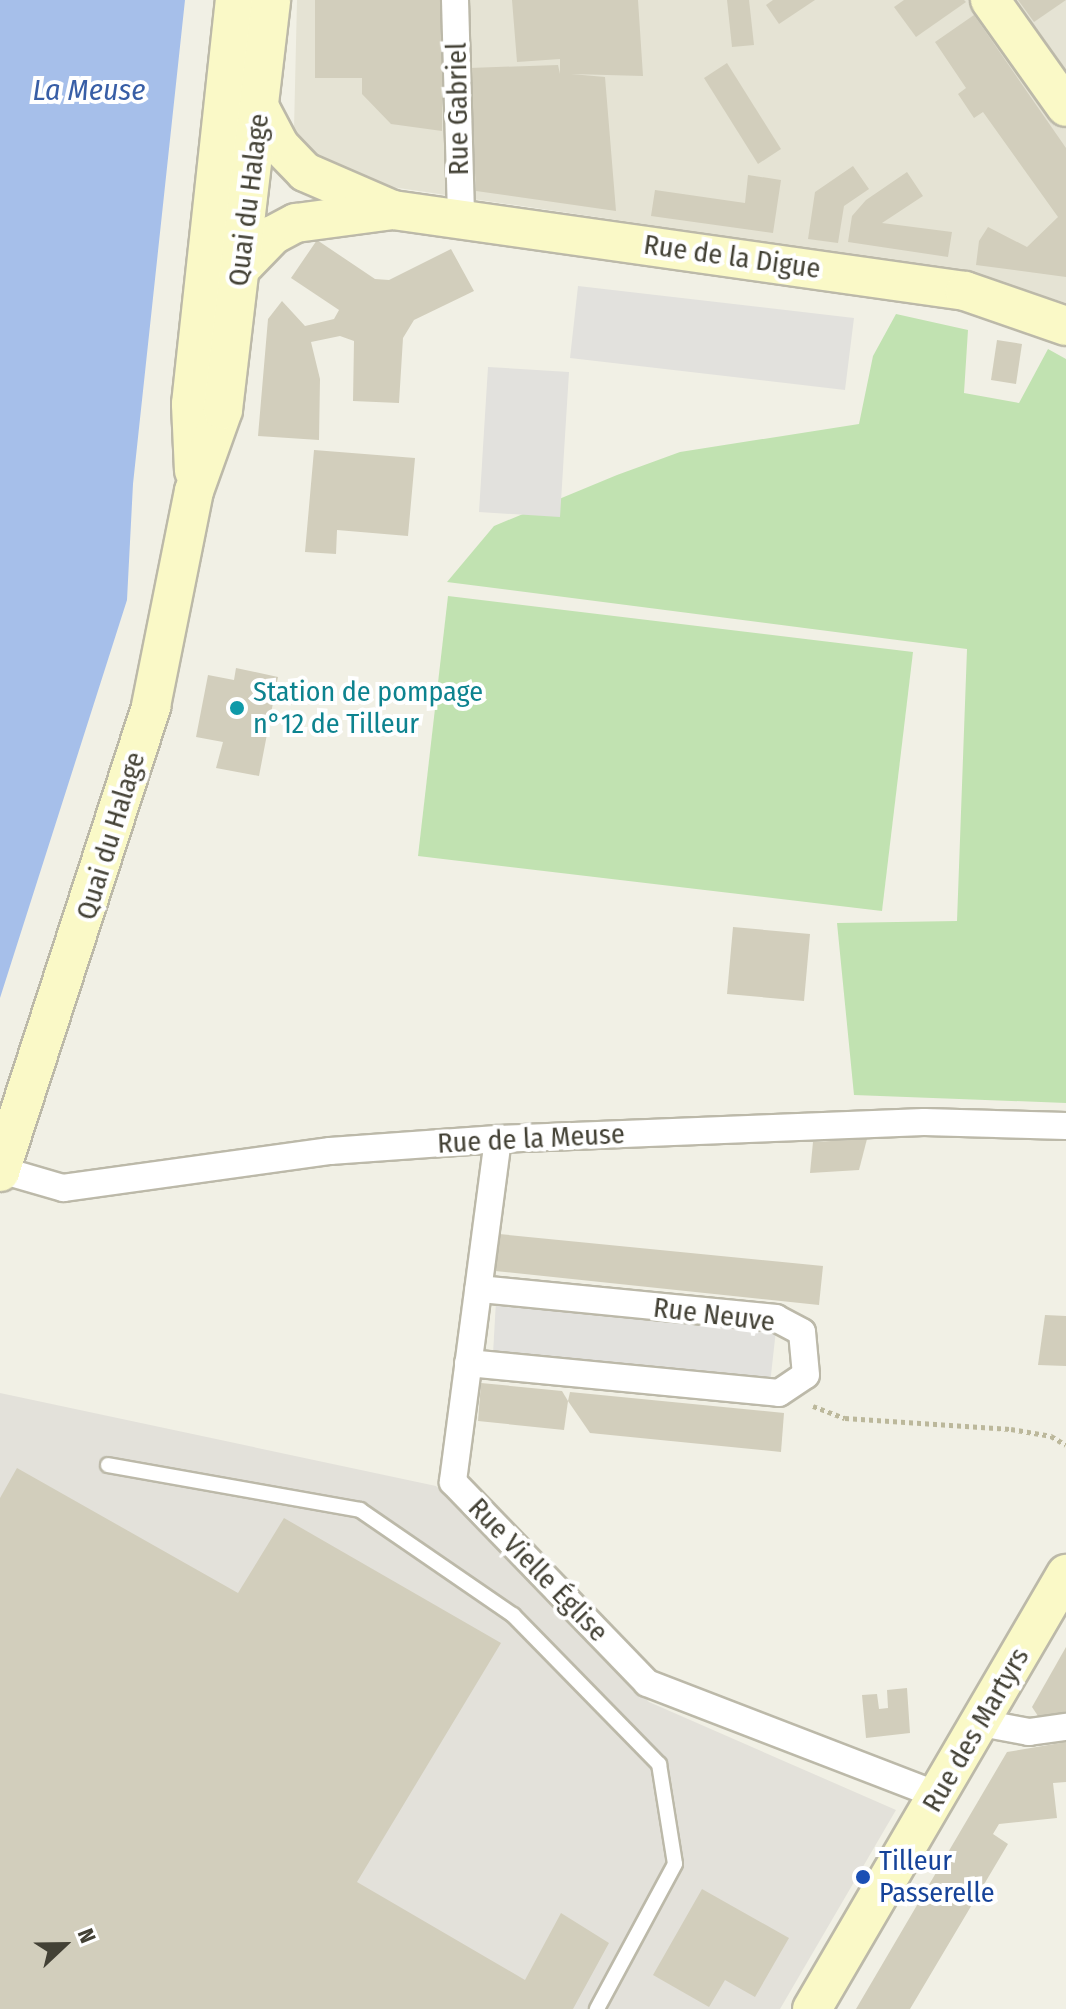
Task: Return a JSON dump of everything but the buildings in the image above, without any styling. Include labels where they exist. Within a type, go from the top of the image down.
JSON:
[{"type":"main road","name":"Quai du Halage","points":[[194,491],[191,404],[235,0]]},
{"type":"main road","name":"Quai du Halage","points":[[0,1171],[151,706],[194,491],[223,410],[261,110],[271,0]]},
{"type":"main road","points":[[990,0],[1066,107]]},
{"type":"main road","name":"Rue de la Digue","points":[[261,110],[280,146],[305,172],[393,210]]},
{"type":"main road","name":"Rue de la Digue","points":[[241,268],[273,235],[296,223],[393,210],[965,291],[1066,326]]},
{"type":"main road","name":"Rue des Martyrs","points":[[812,2009],[1066,1574]]},
{"type":"street","name":"Rue Gabriel","points":[[455,0],[461,218]]},
{"type":"street","name":"Rue de la Meuse","points":[[0,1171],[63,1188],[330,1151],[498,1139],[924,1122],[1066,1126]]},
{"type":"street","name":"Rue Vielle Église","points":[[498,1139],[453,1482],[647,1683],[937,1795]]},
{"type":"street","name":"Rue Neuve","points":[[478,1289],[776,1318],[802,1332],[806,1375],[779,1393]]},
{"type":"street","points":[[468,1363],[779,1393]]},
{"type":"street","points":[[981,1723],[1029,1732],[1066,1727]]},
{"type":"lane","points":[[108,1465],[360,1510],[513,1615],[659,1764],[675,1864],[597,2009]]},
{"type":"path","points":[[779,1393],[845,1418],[1011,1429],[1066,1445]]},
{"type":"shaded area","points":[[297,0],[1066,0],[1066,303],[963,271],[344,180],[299,141],[294,129]]},
{"type":"shaded area","points":[[578,286],[854,318],[845,390],[570,358]]},
{"type":"shaded area","points":[[488,367],[569,372],[560,517],[479,512]]},
{"type":"shaded area","points":[[496,1301],[776,1330],[770,1384],[493,1354]]},
{"type":"shaded area","points":[[0,1393],[436,1486],[649,1702],[896,1810],[780,2009],[0,2009]]},
{"type":"green space","points":[[896,314],[968,330],[964,393],[1019,403],[1048,349],[1066,359],[1066,1103],[854,1095],[837,923],[957,921],[967,649],[447,582],[494,526],[617,475],[680,452],[859,424],[873,356]]},
{"type":"green space","points":[[448,596],[913,652],[882,911],[418,856]]},
{"type":"water","name":"La Meuse","points":[[0,0],[185,0],[133,484],[127,600],[0,998]]},
{"type":"place","name":"Station de pompage n°12 de Tilleur","points":[[237,708]]},
{"type":"place","name":"Tilleur Passerelle","points":[[863,1877]]}]
